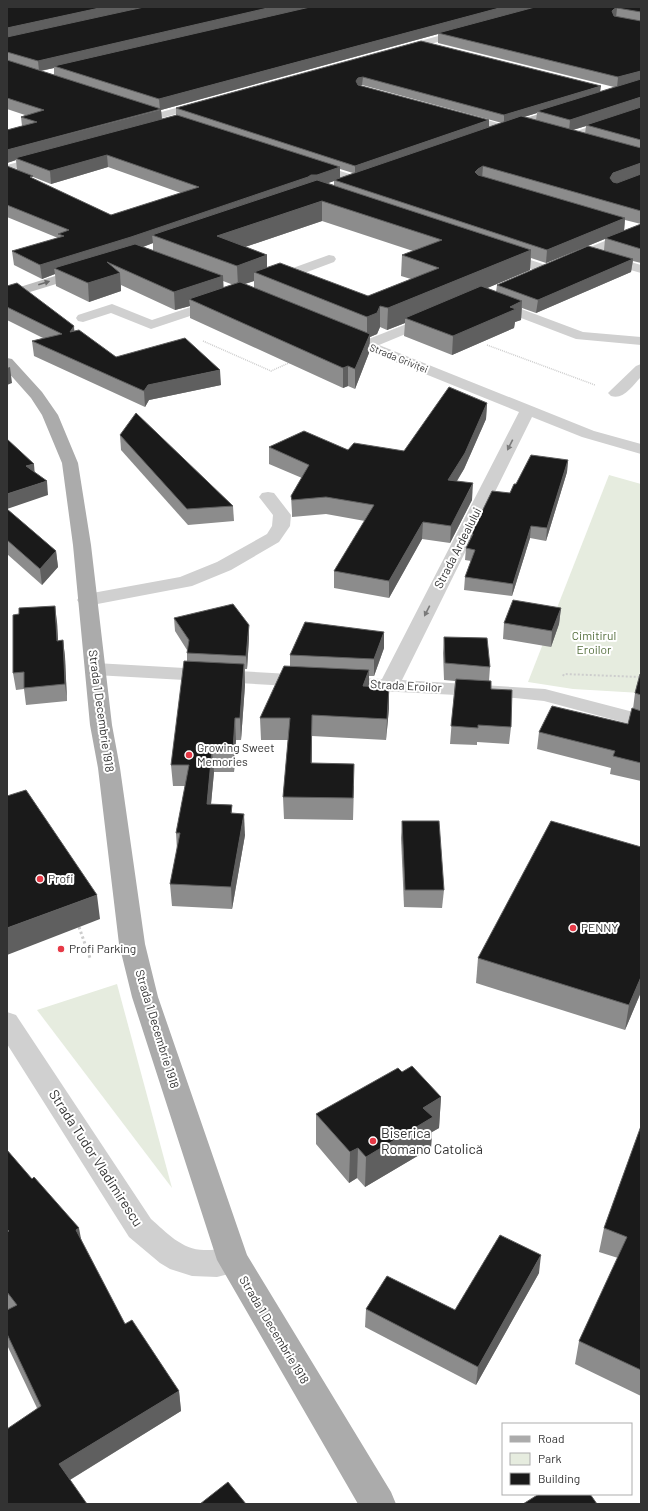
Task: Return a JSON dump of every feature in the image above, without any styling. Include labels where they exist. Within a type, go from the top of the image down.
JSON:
[{"type":"main road","name":"Strada 1 Decembrie 1918","points":[[7,362],[40,400],[50,415],[70,463],[76,497],[98,708],[109,768],[132,944],[145,997],[233,1260],[378,1504]]},
{"type":"street","points":[[392,52],[474,29]]},
{"type":"street","points":[[422,43],[445,49]]},
{"type":"street","points":[[155,128],[177,122],[154,115],[211,102]]},
{"type":"street","points":[[482,135],[580,104]]},
{"type":"street","points":[[590,143],[565,136],[641,112]]},
{"type":"street","points":[[452,113],[504,128]]},
{"type":"street","points":[[519,123],[541,128]]},
{"type":"street","points":[[7,168],[59,154]]},
{"type":"street","points":[[303,162],[359,178]]},
{"type":"street","points":[[7,172],[21,177]]},
{"type":"street","points":[[335,185],[359,178]]},
{"type":"street","points":[[626,226],[641,231]]},
{"type":"street","points":[[532,276],[641,231]]},
{"type":"street","points":[[495,252],[547,270]]},
{"type":"street","points":[[587,253],[641,269]]},
{"type":"street","points":[[258,285],[329,259]]},
{"type":"street","points":[[7,295],[94,268]]},
{"type":"street","points":[[497,290],[480,298],[580,336],[641,341]]},
{"type":"street","points":[[83,318],[112,308],[151,325],[233,297]]},
{"type":"street","points":[[367,345],[445,313]]},
{"type":"street","name":"Strada Griviței","points":[[327,329],[588,434],[641,448]]},
{"type":"street","points":[[616,393],[641,369]]},
{"type":"street","name":"Strada Ardealului","points":[[389,685],[528,410]]},
{"type":"street","points":[[87,600],[185,582],[224,566],[274,538],[281,526],[282,515],[268,497]]},
{"type":"street","name":"Strada Eroilor","points":[[95,669],[515,692],[555,698],[641,721]]},
{"type":"street","name":"Strada Tudor Vladimirescu","points":[[7,1022],[140,1228],[168,1252],[185,1262],[217,1264],[233,1260]]},
{"type":"path","points":[[203,341],[271,371],[292,362]]},
{"type":"path","points":[[487,345],[616,393]]},
{"type":"path","points":[[555,698],[564,674],[641,677]]},
{"type":"path","points":[[79,927],[90,958]]},
{"type":"green space","name":"Cimitirul Eroilor","points":[[609,475],[641,484],[641,693],[573,689],[528,682]]},
{"type":"green space","points":[[117,984],[172,1188],[37,1010]]},
{"type":"building","points":[[7,7],[104,7],[7,28]]},
{"type":"building","points":[[144,7],[272,7],[38,61],[7,52],[7,37]]},
{"type":"building","points":[[310,7],[503,7],[159,99],[54,66]]},
{"type":"building","points":[[535,7],[641,7],[641,12],[617,8],[612,11],[614,16],[641,21],[641,71],[618,77],[438,33]]},
{"type":"building","points":[[421,41],[601,86],[504,115],[363,77],[358,78],[356,81],[358,85],[489,120],[355,166],[176,108]]},
{"type":"building","points":[[7,60],[161,109],[7,150],[7,130],[37,122],[21,117],[44,110],[7,98]]},
{"type":"building","points":[[641,79],[641,97],[570,120],[537,111]]},
{"type":"building","points":[[641,107],[641,140],[586,125]]},
{"type":"building","points":[[177,115],[340,167],[317,175],[311,175],[131,237],[40,265],[12,251],[64,236],[58,234],[69,230],[7,205],[7,166],[33,176],[30,177],[111,215],[199,187],[107,155],[50,171],[15,158]]},
{"type":"building","points":[[521,116],[641,148],[641,163],[613,173],[610,178],[613,182],[617,183],[641,174],[641,211],[483,166],[478,169],[475,172],[478,175],[625,218],[547,250],[334,180]]},
{"type":"building","points":[[317,180],[531,250],[388,308],[380,306],[377,313],[367,317],[254,272],[280,263],[368,296],[439,268],[402,255],[442,240],[322,201],[217,236],[267,255],[237,266],[152,235]]},
{"type":"building","points":[[641,224],[641,249],[605,238]]},
{"type":"building","points":[[135,244],[223,276],[174,292],[107,262],[120,273],[88,283],[54,268]]},
{"type":"building","points":[[588,246],[633,259],[538,300],[497,285]]},
{"type":"building","points":[[240,282],[370,334],[355,369],[348,366],[343,368],[189,299]]},
{"type":"building","points":[[17,283],[74,326],[70,332],[79,330],[116,357],[185,338],[220,370],[148,385],[144,391],[32,341],[62,334],[7,307],[7,286]]},
{"type":"building","points":[[481,286],[522,301],[510,307],[516,309],[453,336],[405,318]]},
{"type":"building","points":[[449,387],[487,403],[465,453],[448,480],[473,483],[451,526],[423,522],[389,581],[334,571],[374,505],[326,497],[292,500],[291,496],[309,465],[269,447],[304,431],[348,450],[354,443],[404,451]]},
{"type":"building","points":[[136,413],[233,506],[187,509],[120,435]]},
{"type":"building","points":[[7,439],[34,464],[26,466],[47,481],[7,494]]},
{"type":"building","points":[[531,455],[568,460],[547,528],[531,526],[513,584],[465,577],[475,550],[466,548],[473,534],[471,534],[492,491],[510,493]]},
{"type":"building","points":[[7,509],[56,551],[40,569],[7,540]]},
{"type":"building","points":[[513,600],[561,608],[552,631],[504,623]]},
{"type":"building","points":[[233,604],[249,625],[246,656],[187,653],[189,640],[174,618]]},
{"type":"building","points":[[55,606],[57,641],[63,640],[65,684],[24,688],[24,672],[13,673],[13,615],[19,614],[19,608]]},
{"type":"building","points":[[305,622],[384,632],[374,659],[290,655]]},
{"type":"building","points":[[444,637],[487,638],[490,667],[445,663]]},
{"type":"building","points":[[184,661],[244,664],[240,718],[235,718],[233,751],[212,750],[207,804],[232,805],[231,813],[244,814],[231,887],[170,884],[180,833],[176,833],[189,765],[171,765]]},
{"type":"building","points":[[284,666],[369,670],[363,686],[389,687],[387,719],[312,715],[311,763],[354,764],[353,798],[283,797],[290,718],[260,718]]},
{"type":"building","points":[[641,674],[641,695],[635,693]]},
{"type":"building","points":[[456,679],[491,681],[491,689],[512,690],[511,727],[478,725],[478,728],[451,726]]},
{"type":"building","points":[[552,706],[628,724],[632,708],[641,711],[641,763],[613,756],[615,751],[539,732]]},
{"type":"building","name":"Profi","points":[[26,790],[97,895],[7,928],[7,796]]},
{"type":"building","points":[[402,821],[439,821],[444,890],[405,890]]},
{"type":"building","name":"PENNY","points":[[551,821],[641,847],[641,977],[629,1005],[478,958]]},
{"type":"building","points":[[412,1066],[441,1097],[423,1108],[433,1117],[366,1157],[358,1148],[350,1152],[316,1114],[398,1068],[402,1072]]},
{"type":"building","points":[[641,1126],[641,1370],[579,1341],[627,1237],[604,1228]]},
{"type":"building","points":[[7,1150],[32,1179],[34,1177],[79,1228],[76,1230],[125,1324],[132,1320],[179,1391],[59,1464],[87,1504],[7,1504],[7,1429],[41,1406],[7,1334],[7,1310],[17,1305],[7,1292],[7,1232],[9,1231],[7,1229]]},
{"type":"building","points":[[500,1235],[541,1255],[478,1367],[366,1309],[387,1276],[455,1310]]},
{"type":"building","points":[[228,1482],[246,1504],[200,1504]]},
{"type":"building","points":[[537,1495],[591,1495],[597,1504],[523,1504]]},
{"type":"place","name":"Growing Sweet Memories","points":[[189,755]]},
{"type":"place","name":"Profi","points":[[40,879]]},
{"type":"place","name":"PENNY","points":[[573,928]]},
{"type":"place","name":"Profi Parking","points":[[61,949]]},
{"type":"place","name":"Biserica Romano Catolică","points":[[373,1141]]}]
